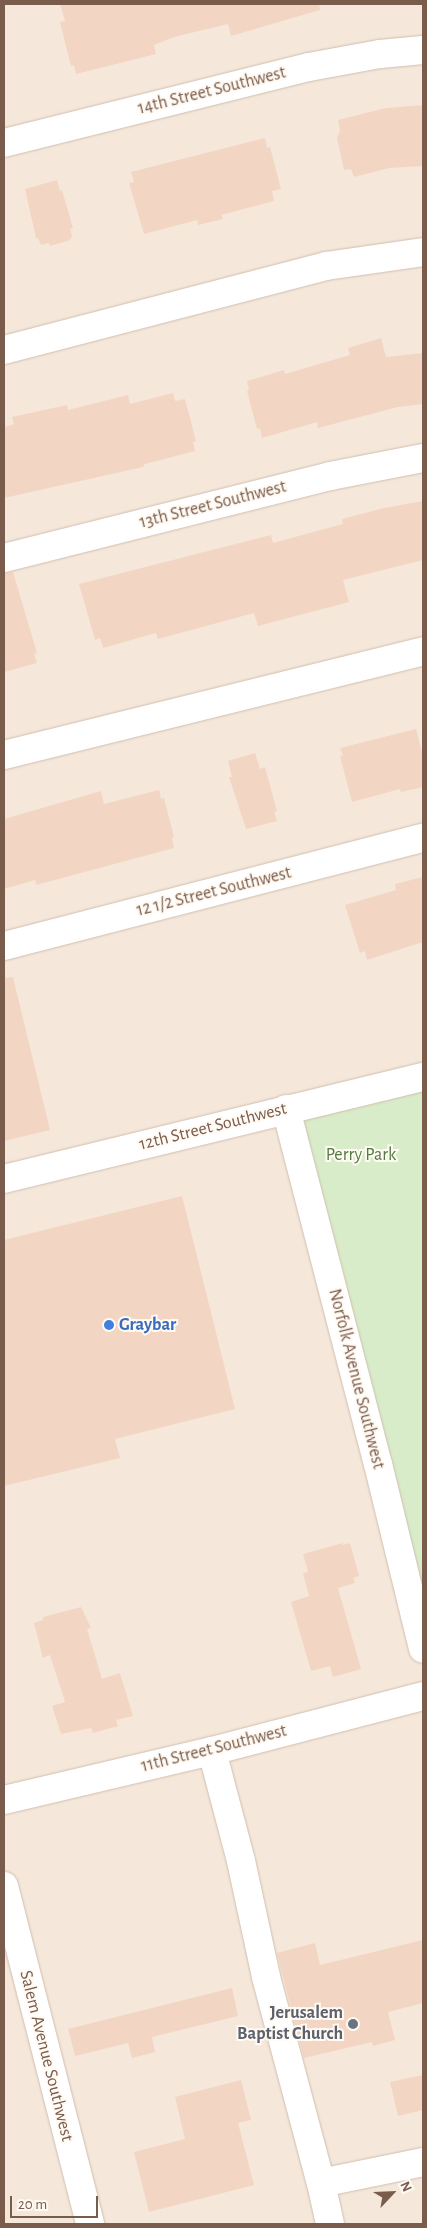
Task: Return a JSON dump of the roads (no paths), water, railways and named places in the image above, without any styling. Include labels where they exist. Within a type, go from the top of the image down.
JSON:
[{"type":"street","name":"14th Street Southwest","points":[[4,143],[309,67],[380,54],[423,50]]},
{"type":"street","points":[[4,350],[326,266],[423,252]]},
{"type":"street","name":"13th Street Southwest","points":[[4,558],[330,476],[423,458]]},
{"type":"street","points":[[4,755],[423,651]]},
{"type":"street","name":"12 1/2 Street Southwest","points":[[4,946],[423,838]]},
{"type":"street","name":"12th Street Southwest","points":[[4,1179],[423,1077]]},
{"type":"street","name":"Norfolk Avenue Southwest","points":[[286,1109],[378,1464],[423,1649]]},
{"type":"street","name":"11th Street Southwest","points":[[4,1800],[212,1751],[423,1696]]},
{"type":"street","points":[[212,1751],[241,1860],[266,1977],[321,2183],[330,2224]]},
{"type":"street","name":"Salem Avenue Southwest","points":[[4,1886],[90,2224]]},
{"type":"street","points":[[321,2183],[423,2162]]},
{"type":"place","name":"Graybar","points":[[109,1325]]},
{"type":"place","name":"Jerusalem Baptist Church","points":[[353,2024]]},
{"type":"park label","name":"Perry Park","points":[[361,1155]]}]
